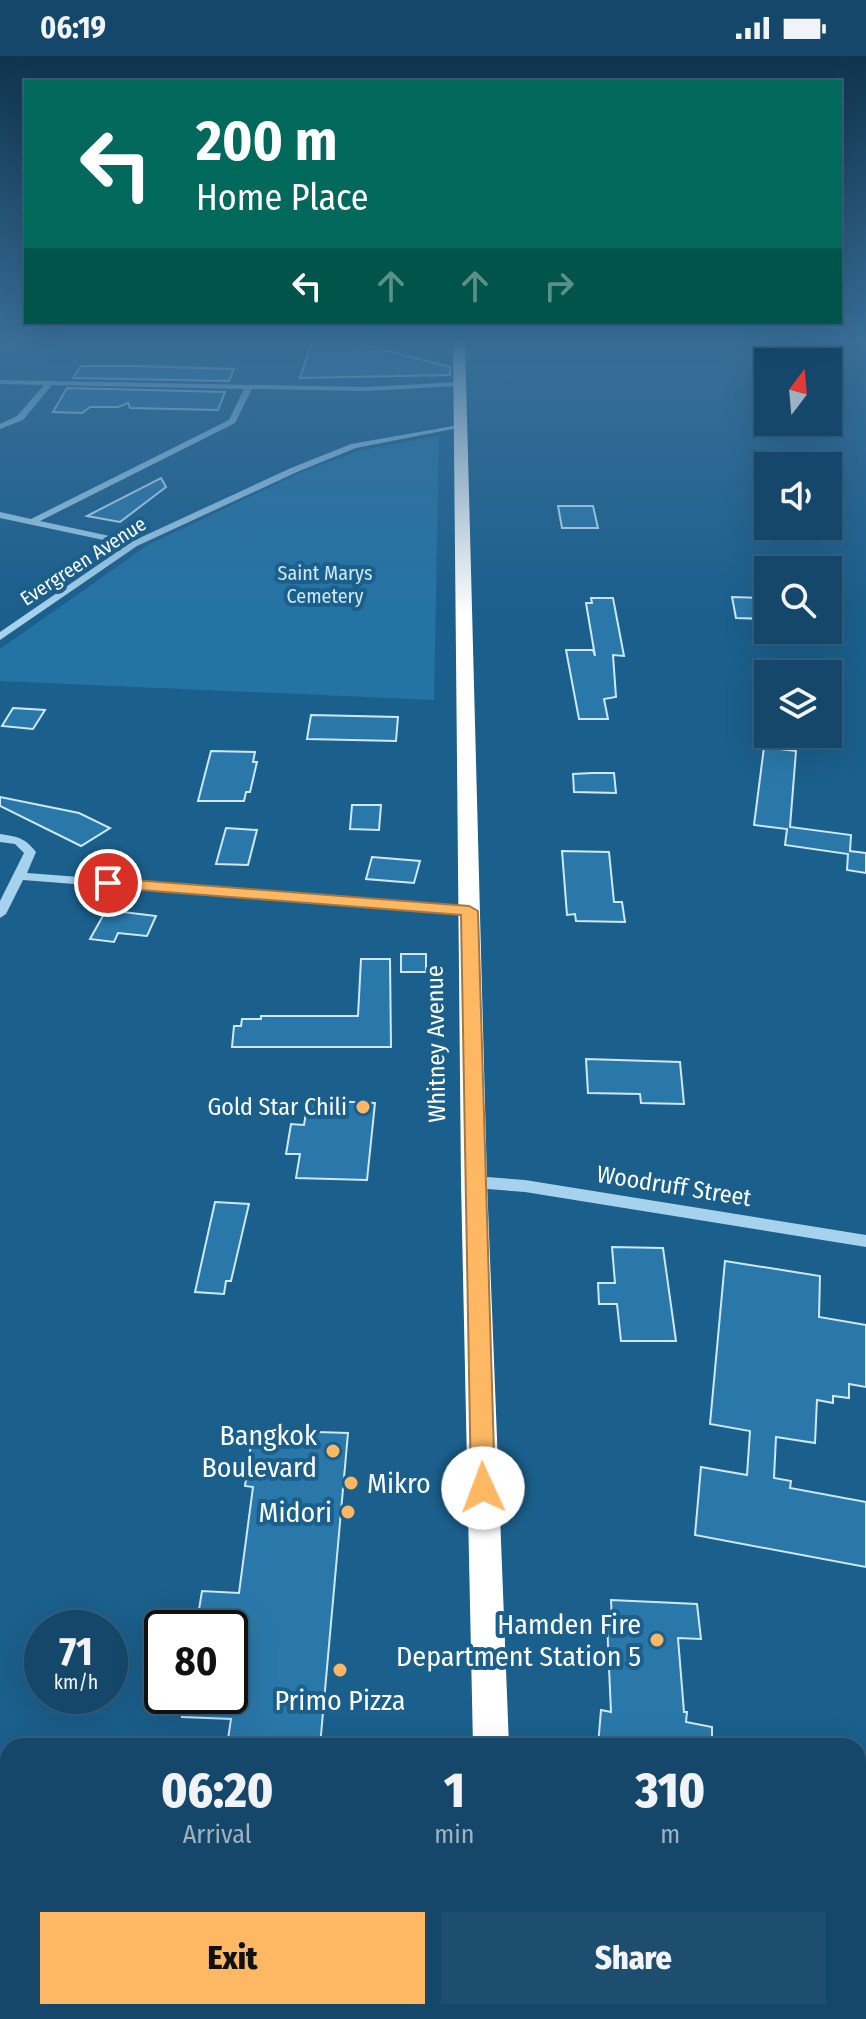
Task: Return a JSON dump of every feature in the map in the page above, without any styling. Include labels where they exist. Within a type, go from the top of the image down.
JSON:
[{"type":"highway","name":"Whitney Avenue","points":[[459,433],[474,1182],[491,1738]]},
{"type":"street","points":[[34,521],[209,433]]},
{"type":"street","name":"Evergreen Avenue","points":[[0,637],[134,544],[294,470],[354,446],[428,433]]},
{"type":"street","points":[[0,515],[134,544]]},
{"type":"street","points":[[0,838],[19,841],[30,852],[0,914]]},
{"type":"street","points":[[19,876],[469,911]]},
{"type":"street","name":"Woodruff Street","points":[[474,1182],[525,1186],[866,1241]]},
{"type":"green space","name":"Saint Marys Cemetery","points":[[439,436],[434,700],[0,681],[0,649],[148,545],[301,472],[361,450]]},
{"type":"building","points":[[161,478],[166,487],[120,522],[87,516]]},
{"type":"building","points":[[558,506],[593,506],[598,528],[562,528]]},
{"type":"building","points":[[732,597],[754,598],[754,619],[736,618]]},
{"type":"building","points":[[591,598],[613,598],[624,656],[613,655],[616,697],[604,699],[608,719],[579,719],[566,650],[593,650],[595,656],[586,603],[592,603]]},
{"type":"building","points":[[13,708],[45,710],[33,729],[2,726]]},
{"type":"building","points":[[311,715],[398,717],[396,741],[307,739]]},
{"type":"building","points":[[764,748],[796,751],[790,827],[851,835],[850,851],[866,853],[866,873],[847,870],[848,854],[785,845],[787,829],[754,825]]},
{"type":"building","points":[[211,751],[255,752],[253,762],[257,762],[250,792],[246,792],[244,801],[198,801]]},
{"type":"building","points":[[614,773],[616,793],[574,792],[573,774]]},
{"type":"building","points":[[0,797],[79,813],[110,828],[81,846],[0,806]]},
{"type":"building","points":[[352,805],[381,805],[379,830],[350,829]]},
{"type":"building","points":[[226,828],[257,830],[248,865],[216,864]]},
{"type":"building","points":[[562,851],[609,852],[614,902],[622,902],[625,922],[576,921],[575,914],[567,915]]},
{"type":"building","points":[[372,857],[420,861],[414,883],[366,879]]},
{"type":"building","points":[[115,911],[156,916],[147,936],[118,933],[114,942],[90,939],[104,914],[114,915]]},
{"type":"building","points":[[401,954],[426,954],[426,972],[401,972]]},
{"type":"building","points":[[361,959],[390,959],[391,1047],[232,1047],[234,1026],[241,1026],[242,1019],[261,1019],[261,1016],[358,1016]]},
{"type":"building","points":[[586,1059],[680,1062],[684,1104],[641,1103],[640,1094],[588,1093]]},
{"type":"building","points":[[308,1100],[375,1103],[367,1180],[296,1178],[300,1154],[286,1154],[291,1124],[304,1125]]},
{"type":"building","points":[[215,1202],[249,1204],[231,1281],[226,1281],[224,1294],[195,1292]]},
{"type":"building","points":[[612,1247],[663,1248],[676,1341],[621,1341],[617,1304],[599,1304],[598,1283],[615,1283]]},
{"type":"building","points":[[725,1261],[820,1276],[819,1317],[866,1325],[866,1387],[849,1384],[849,1398],[833,1396],[833,1403],[817,1400],[815,1443],[776,1437],[774,1478],[791,1481],[790,1488],[866,1502],[866,1567],[695,1535],[701,1467],[747,1475],[750,1431],[710,1424]]},
{"type":"building","points":[[253,1430],[348,1433],[321,1738],[228,1738],[231,1719],[182,1717],[182,1714],[248,1714],[248,1610],[199,1610],[202,1591],[239,1593],[253,1487],[245,1486]]},
{"type":"building","points":[[611,1600],[697,1604],[701,1639],[678,1638],[684,1712],[687,1712],[686,1722],[712,1727],[712,1738],[599,1738],[601,1710],[611,1712],[607,1623],[612,1623]]},
{"type":"place","name":"Gold Star Chili","points":[[363,1107]]},
{"type":"place","name":"Bangkok Boulevard","points":[[333,1451]]},
{"type":"place","name":"Mikro","points":[[351,1483]]},
{"type":"place","name":"Midori","points":[[348,1512]]},
{"type":"place","name":"Hamden Fire Department Station 5","points":[[657,1640]]},
{"type":"place","name":"Primo Pizza","points":[[340,1670]]},
{"type":"route","points":[[108,883],[469,911],[483,1488]]}]
